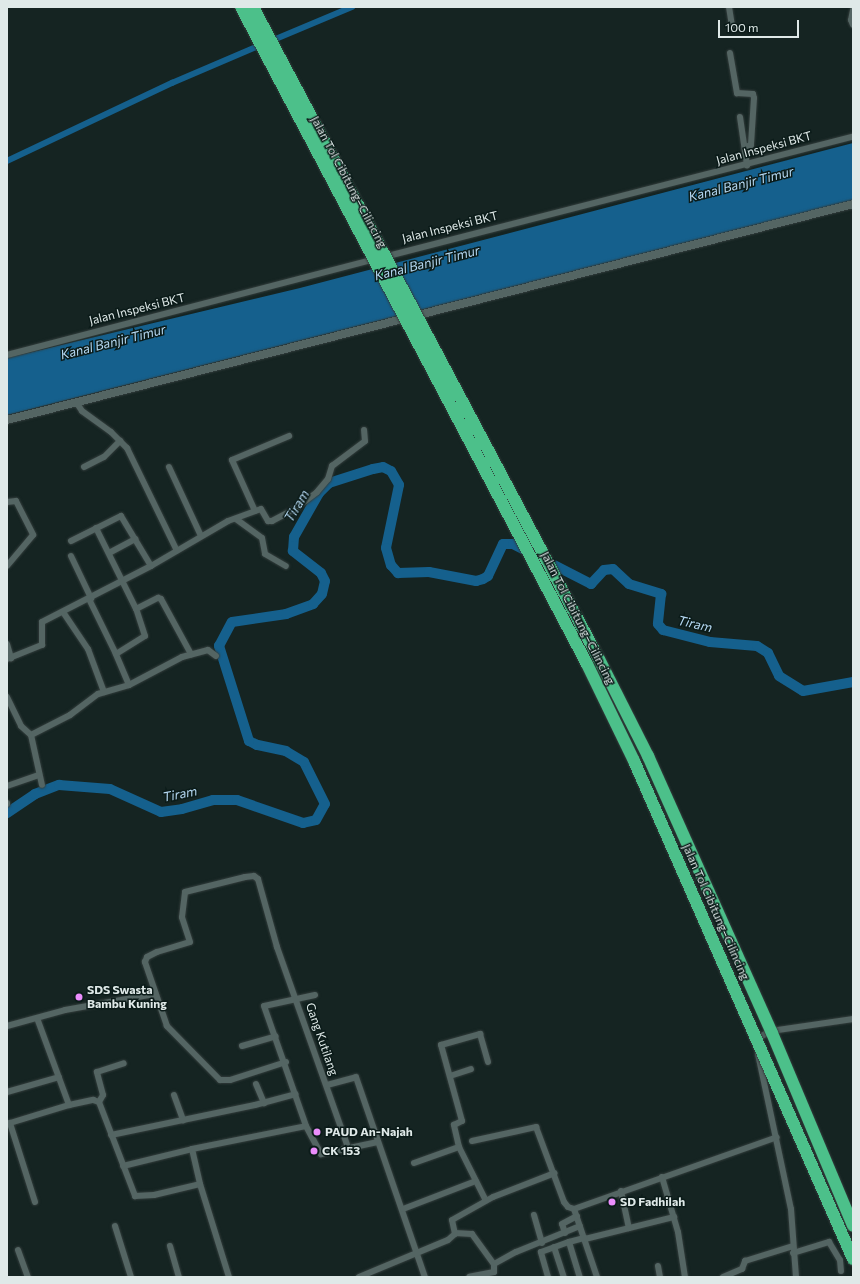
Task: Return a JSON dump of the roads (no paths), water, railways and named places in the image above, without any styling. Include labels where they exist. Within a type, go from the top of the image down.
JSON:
[{"type":"highway","name":"Jalan Tol Cibitung–Cilincing","points":[[241,7],[587,664],[634,760],[853,1260]]},
{"type":"highway","name":"Jalan Tol Cibitung–Cilincing","points":[[253,7],[599,659],[648,756],[772,1033],[853,1226]]},
{"type":"street","points":[[729,7],[732,26]]},
{"type":"street","points":[[853,10],[851,20],[853,25]]},
{"type":"street","points":[[730,53],[737,93],[753,94],[754,98],[752,145],[745,147]]},
{"type":"street","points":[[740,117],[745,147],[746,165]]},
{"type":"street","name":"Jalan Inspeksi BKT","points":[[7,355],[853,137]]},
{"type":"street","points":[[7,420],[853,204]]},
{"type":"street","points":[[76,402],[82,411],[120,441],[134,461],[177,551]]},
{"type":"street","points":[[7,644],[9,658],[40,647],[41,624],[90,599],[202,536],[236,519],[255,511],[263,510],[268,521],[272,521],[313,496],[328,479],[332,466],[366,441],[364,430]]},
{"type":"street","points":[[255,511],[232,460],[289,436]]},
{"type":"street","points":[[84,467],[104,457],[120,441]]},
{"type":"street","points":[[169,467],[202,536]]},
{"type":"street","points":[[7,502],[16,501],[33,535],[7,566]]},
{"type":"street","points":[[71,541],[121,516],[151,566]]},
{"type":"street","points":[[236,519],[262,538],[265,554],[286,566]]},
{"type":"street","points":[[96,528],[136,609],[145,636],[116,654]]},
{"type":"street","points":[[109,553],[136,539]]},
{"type":"street","points":[[71,556],[129,685]]},
{"type":"street","points":[[136,609],[158,598],[162,599],[191,654]]},
{"type":"street","points":[[63,612],[88,649],[104,692]]},
{"type":"street","points":[[31,735],[70,715],[82,704],[104,692],[129,685],[191,654],[208,650],[216,656]]},
{"type":"street","points":[[7,698],[21,726],[31,735],[42,785]]},
{"type":"street","points":[[7,786],[40,775]]},
{"type":"street","name":"Gang Kutilang","points":[[155,994],[145,960],[157,952],[178,947],[191,940],[182,917],[184,892],[255,876],[258,879],[275,938],[348,1148]]},
{"type":"street","points":[[7,1026],[65,1010],[155,994],[168,1029],[220,1080],[230,1080],[286,1062]]},
{"type":"street","points":[[315,996],[265,1005],[286,1062],[306,1126],[321,1154],[378,1142]]},
{"type":"street","points":[[37,1018],[69,1105]]},
{"type":"street","points":[[796,1277],[792,1246],[791,1209],[756,1038],[771,1031],[853,1019]]},
{"type":"street","points":[[486,1201],[459,1147],[454,1125],[462,1121],[442,1044],[480,1034],[488,1062]]},
{"type":"street","points":[[242,1046],[276,1036]]},
{"type":"street","points":[[99,1102],[103,1095],[97,1072],[124,1063]]},
{"type":"street","points":[[450,1076],[471,1068]]},
{"type":"street","points":[[326,1085],[356,1076],[378,1142],[403,1209],[425,1277]]},
{"type":"street","points":[[7,1092],[59,1077]]},
{"type":"street","points":[[256,1084],[264,1103]]},
{"type":"street","points":[[112,1135],[264,1103],[296,1094]]},
{"type":"street","points":[[174,1096],[183,1120]]},
{"type":"street","points":[[36,1202],[10,1123],[69,1105],[93,1100],[99,1102]]},
{"type":"street","points":[[99,1102],[136,1197],[200,1184]]},
{"type":"street","points":[[123,1166],[192,1149],[306,1126]]},
{"type":"street","points":[[472,1141],[534,1126],[542,1138],[564,1202],[574,1209],[577,1216],[597,1277]]},
{"type":"street","points":[[574,1209],[662,1176],[777,1137]]},
{"type":"street","points":[[414,1163],[459,1147]]},
{"type":"street","points":[[192,1149],[200,1184],[229,1277]]},
{"type":"street","points":[[455,1232],[452,1220],[486,1201],[555,1173]]},
{"type":"street","points":[[662,1176],[674,1217],[685,1277]]},
{"type":"street","points":[[403,1209],[476,1181]]},
{"type":"street","points":[[621,1191],[629,1228]]},
{"type":"street","points":[[534,1215],[542,1243]]},
{"type":"street","points":[[565,1234],[562,1224],[577,1216]]},
{"type":"street","points":[[548,1277],[541,1253],[569,1242],[674,1217]]},
{"type":"street","points":[[115,1226],[131,1277]]},
{"type":"street","points":[[494,1264],[565,1234],[580,1226]]},
{"type":"street","points":[[360,1277],[448,1240],[455,1232]]},
{"type":"street","points":[[455,1232],[472,1234],[494,1264],[494,1272],[469,1277]]},
{"type":"street","points":[[569,1242],[580,1277]]},
{"type":"street","points":[[793,1253],[829,1242],[840,1260],[841,1271]]},
{"type":"street","points":[[170,1246],[179,1277]]},
{"type":"street","points":[[723,1277],[742,1270],[745,1261],[792,1246]]},
{"type":"street","points":[[554,1247],[564,1277]]},
{"type":"street","points":[[18,1250],[28,1277]]},
{"type":"street","points":[[658,1266],[660,1277]]},
{"type":"water","name":"Kanal Banjir Timur","points":[[853,143],[853,200],[7,415],[7,358],[300,288]]},
{"type":"waterway","points":[[271,41],[352,7]]},
{"type":"waterway","points":[[7,161],[172,83],[261,45]]},
{"type":"waterway","name":"Tiram","points":[[7,813],[35,794],[59,785],[110,789],[161,812],[182,809],[213,800],[237,800],[303,823],[316,820],[325,804],[304,762],[286,751],[257,745],[249,741],[219,646],[232,622],[286,614],[313,604],[322,594],[325,581],[321,573],[293,551],[294,537],[319,493],[329,483],[383,467],[391,471],[399,485],[386,548],[391,565],[398,573],[429,572],[476,581],[488,576],[503,544],[513,544],[591,584],[604,570],[613,569],[629,584],[661,594],[658,624],[663,630],[710,642],[757,646],[768,653],[779,676],[803,691],[853,682]]},
{"type":"place","name":"SDS Swasta Bambu Kuning","points":[[79,997]]},
{"type":"place","name":"PAUD An-Najah","points":[[317,1132]]},
{"type":"place","name":"CK 153","points":[[314,1151]]},
{"type":"place","name":"SD Fadhilah","points":[[612,1202]]}]
